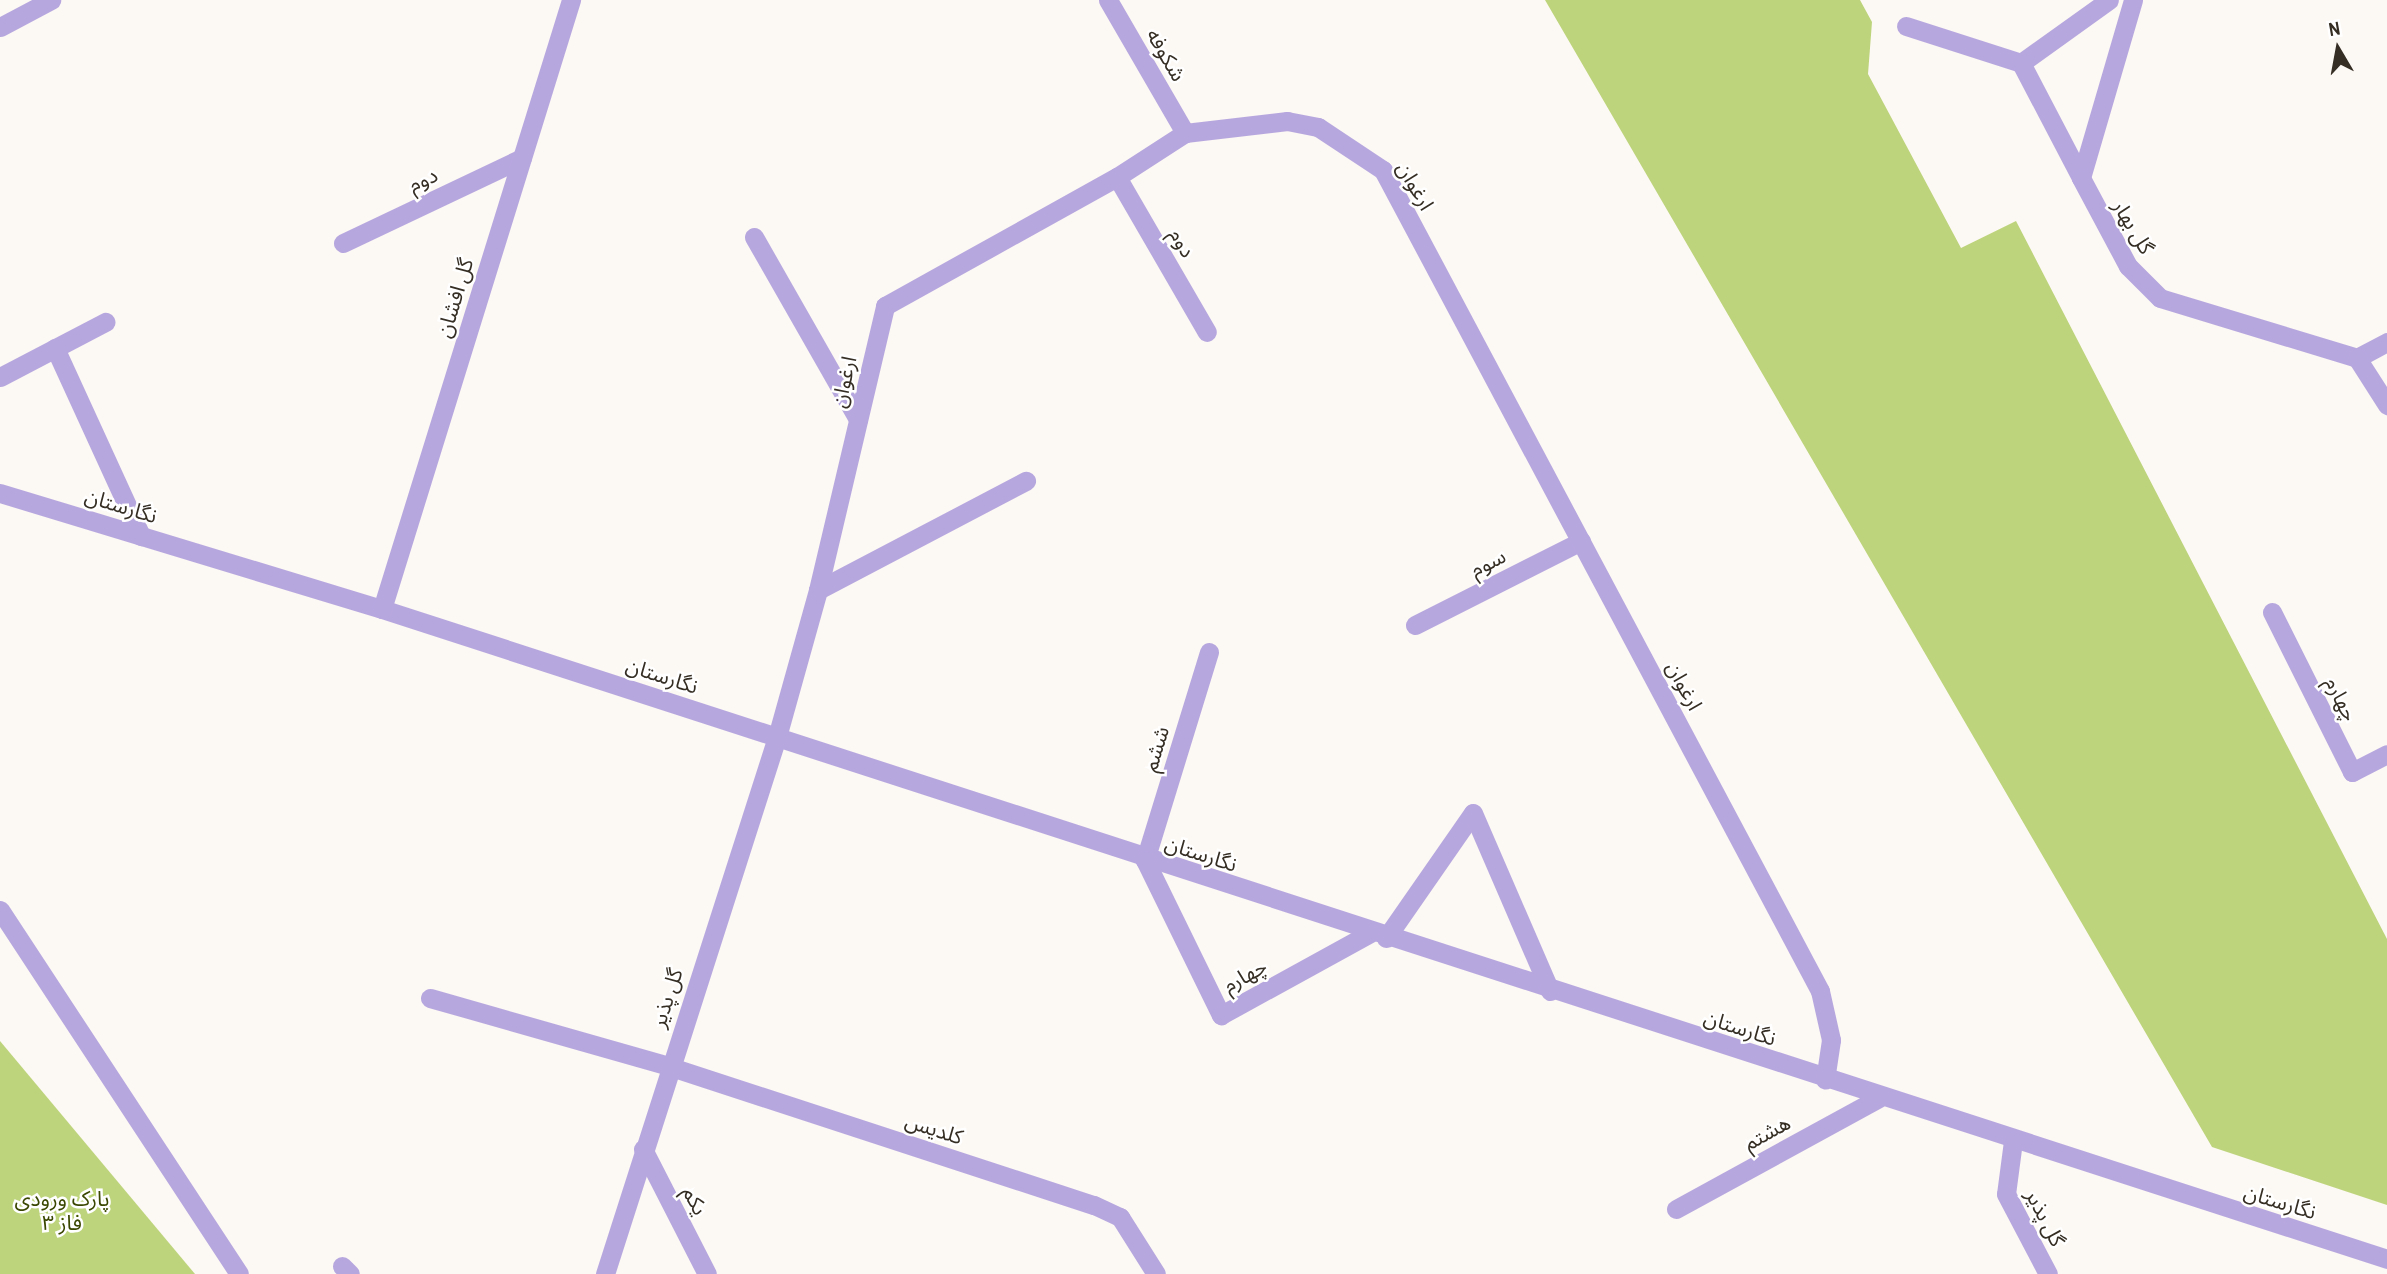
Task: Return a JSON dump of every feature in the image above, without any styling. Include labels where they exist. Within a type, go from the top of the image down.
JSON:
[{"type":"street","points":[[0,27],[51,0]]},
{"type":"street","name":"گل افشان","points":[[382,609],[571,0]]},
{"type":"street","name":"شکوفه","points":[[1108,0],[1185,133]]},
{"type":"street","points":[[1906,26],[2021,62],[2109,0]]},
{"type":"street","points":[[2081,178],[2133,0]]},
{"type":"street","name":"گل بهار","points":[[2021,62],[2128,266],[2160,298],[2357,358]]},
{"type":"street","name":"ارغوان","points":[[777,737],[818,590],[885,306],[1117,177],[1185,133],[1287,121],[1318,127],[1383,170],[1581,541],[1820,991],[1831,1040],[1825,1080]]},
{"type":"street","name":"دوم","points":[[343,243],[522,158]]},
{"type":"street","name":"دوم","points":[[1117,177],[1207,332]]},
{"type":"street","points":[[754,237],[858,419]]},
{"type":"street","points":[[0,377],[105,322]]},
{"type":"street","points":[[2387,342],[2357,358],[2387,405]]},
{"type":"street","points":[[55,348],[141,536]]},
{"type":"street","points":[[818,590],[1026,481]]},
{"type":"street","name":"نگارستان","points":[[0,493],[382,609],[1145,860],[2012,1141],[2387,1259]]},
{"type":"street","name":"سوم","points":[[1415,625],[1581,541]]},
{"type":"street","name":"چهارم","points":[[2272,612],[2352,772],[2387,754]]},
{"type":"street","name":"ششم","points":[[1145,860],[1209,652]]},
{"type":"street","name":"گل پذیر","points":[[605,1274],[668,1066],[777,737]]},
{"type":"street","points":[[1378,935],[1473,813],[1550,991]]},
{"type":"street","name":"چهارم","points":[[1145,860],[1221,1015],[1378,935]]},
{"type":"street","points":[[0,909],[239,1274]]},
{"type":"street","name":"کلدیس","points":[[430,998],[668,1066],[1094,1205],[1120,1217],[1156,1274]]},
{"type":"street","name":"هشتم","points":[[1676,1209],[1879,1097]]},
{"type":"street","name":"گل پذیر","points":[[2012,1141],[2006,1194],[2048,1274]]},
{"type":"street","name":"یکم","points":[[643,1149],[707,1274]]},
{"type":"green space","points":[[1545,0],[1860,0],[1872,22],[1868,74],[1961,248],[2016,221],[2387,939],[2387,1205],[2212,1147]]},
{"type":"green space","name":"پارک ورودی فاز ۳","points":[[0,1041],[195,1274],[0,1274]]}]
